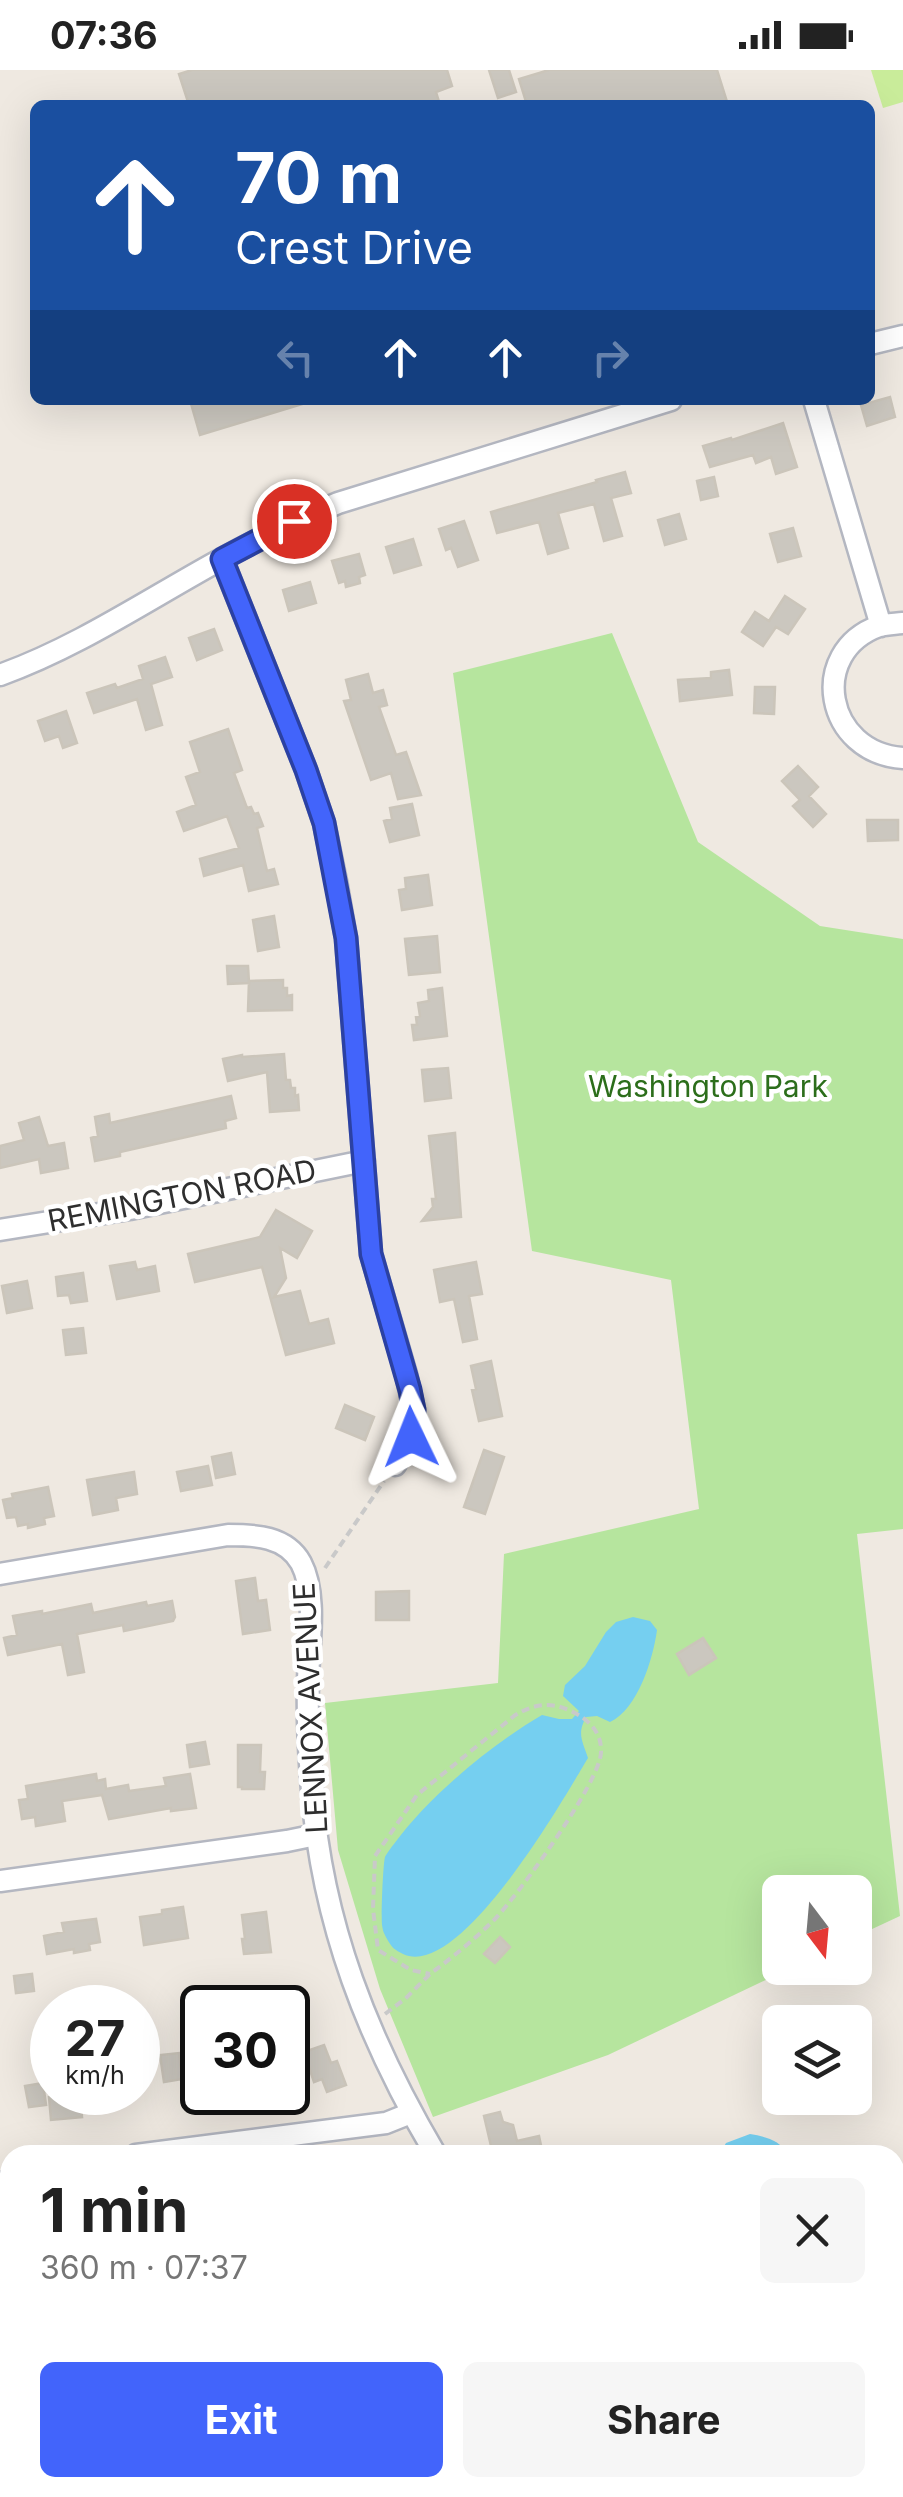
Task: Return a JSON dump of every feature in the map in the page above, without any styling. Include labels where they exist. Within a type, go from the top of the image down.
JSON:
[{"type":"street","points":[[875,343],[903,336]]},
{"type":"street","points":[[0,675],[68,645],[294,521],[338,503],[655,405]]},
{"type":"street","points":[[815,405],[881,626]]},
{"type":"street","points":[[222,559],[324,823],[346,938],[371,1254],[414,1410],[411,1437],[395,1465]]},
{"type":"street","points":[[903,623],[881,626],[854,642],[837,669],[833,690],[836,711],[860,745],[880,755],[903,758]]},
{"type":"street","name":"REMINGTON ROAD","points":[[0,1230],[130,1209],[364,1161]]},
{"type":"street","name":"LENNOX AVENUE","points":[[0,1574],[228,1535],[258,1536],[284,1544],[300,1562],[308,1584],[310,1750],[316,1835],[340,1942],[367,2023],[430,2145]]},
{"type":"street","points":[[0,1881],[316,1835]]},
{"type":"street","points":[[214,2145],[386,2123],[411,2112]]},
{"type":"path","points":[[332,1558],[395,1465]]},
{"type":"path","points":[[367,2023],[405,1999],[460,1951],[497,1917],[533,1872],[600,1763],[601,1745],[590,1722],[574,1712],[539,1704],[514,1716],[417,1795],[375,1856],[373,1909],[378,1950],[411,1970],[430,1974]]},
{"type":"green space","points":[[871,70],[903,70],[903,102],[883,108]]},
{"type":"green space","name":"Washington Park","points":[[612,633],[698,842],[820,926],[903,939],[903,1529],[857,1534],[900,1916],[872,1929],[872,1875],[762,1875],[762,1982],[608,2055],[433,2117],[380,1989],[338,1850],[325,1703],[498,1683],[504,1554],[699,1509],[671,1280],[532,1251],[453,673]]},
{"type":"water","points":[[633,1617],[650,1621],[657,1630],[642,1682],[620,1716],[610,1722],[597,1716],[586,1717],[581,1733],[588,1758],[534,1845],[480,1914],[453,1940],[426,1955],[396,1950],[382,1925],[384,1862],[389,1850],[443,1790],[502,1741],[542,1715],[572,1719],[579,1711],[563,1696],[565,1685],[585,1666],[616,1622]]},
{"type":"water","points":[[750,2134],[780,2145],[725,2145]]},
{"type":"building","points":[[192,70],[447,70],[452,86],[436,92],[438,100],[187,100],[179,74]]},
{"type":"building","points":[[489,70],[509,70],[516,92],[498,98]]},
{"type":"building","points":[[549,70],[717,70],[726,100],[525,100],[519,79]]},
{"type":"building","points":[[890,397],[895,417],[867,426],[861,405],[875,405],[875,401]]},
{"type":"building","points":[[191,405],[299,405],[200,435]]},
{"type":"building","points":[[783,423],[797,467],[776,474],[771,457],[756,463],[753,455],[710,467],[703,446]]},
{"type":"building","points":[[625,472],[631,493],[611,498],[622,536],[604,541],[594,504],[558,513],[568,548],[548,554],[539,522],[497,533],[491,512]]},
{"type":"building","points":[[714,477],[718,496],[701,500],[697,481]]},
{"type":"building","points":[[679,514],[686,539],[665,545],[658,520]]},
{"type":"building","points":[[464,521],[478,560],[458,567],[451,548],[446,550],[439,529]]},
{"type":"building","points":[[793,528],[801,556],[778,562],[770,534]]},
{"type":"building","points":[[413,539],[421,565],[394,573],[386,547]]},
{"type":"building","points":[[359,554],[365,575],[359,577],[360,583],[346,587],[345,581],[339,583],[332,561]]},
{"type":"building","points":[[310,582],[316,603],[289,611],[283,590]]},
{"type":"building","points":[[785,596],[805,609],[788,634],[776,627],[763,646],[742,632],[755,612],[769,621]]},
{"type":"building","points":[[214,629],[222,650],[197,660],[189,638]]},
{"type":"building","points":[[165,657],[172,677],[151,684],[162,725],[146,730],[137,699],[94,713],[87,693],[143,679],[139,666]]},
{"type":"building","points":[[729,670],[732,695],[680,701],[678,680],[711,678],[711,672]]},
{"type":"building","points":[[368,674],[373,693],[383,690],[387,705],[379,707],[396,755],[406,752],[421,795],[398,799],[391,773],[371,780],[344,701],[351,700],[346,680]]},
{"type":"building","points":[[755,687],[775,687],[774,714],[754,713]]},
{"type":"building","points":[[66,711],[77,743],[63,748],[59,736],[45,741],[38,721]]},
{"type":"building","points":[[228,729],[242,770],[234,773],[247,808],[258,813],[263,826],[257,828],[267,871],[274,869],[278,884],[249,891],[243,865],[204,876],[200,859],[239,848],[227,816],[184,831],[177,812],[196,805],[186,777],[200,772],[190,742]]},
{"type":"building","points":[[798,766],[818,787],[809,796],[826,814],[813,827],[793,806],[800,800],[782,781]]},
{"type":"building","points":[[412,804],[419,835],[390,842],[384,821],[392,819],[390,808]]},
{"type":"building","points":[[867,820],[898,820],[898,840],[868,841]]},
{"type":"building","points":[[428,875],[432,905],[402,910],[399,890],[406,889],[405,878]]},
{"type":"building","points":[[274,916],[279,947],[258,951],[253,920]]},
{"type":"building","points":[[437,936],[440,972],[409,975],[405,939]]},
{"type":"building","points":[[227,966],[248,966],[249,983],[228,984]]},
{"type":"building","points":[[283,980],[287,996],[292,995],[292,1010],[248,1011],[249,981]]},
{"type":"building","points":[[442,988],[447,1036],[414,1040],[412,1025],[417,1025],[416,1017],[420,1016],[418,1003],[429,1001],[428,990]]},
{"type":"building","points":[[284,1054],[286,1080],[295,1088],[299,1110],[270,1112],[267,1072],[228,1081],[223,1059]]},
{"type":"building","points":[[448,1068],[451,1098],[425,1101],[422,1070]]},
{"type":"building","points":[[231,1096],[236,1118],[225,1121],[226,1128],[95,1161],[91,1138],[98,1136],[95,1117],[109,1114],[110,1123]]},
{"type":"building","points":[[39,1117],[48,1146],[64,1143],[68,1168],[41,1173],[39,1159],[0,1168],[0,1146],[24,1140],[19,1123]]},
{"type":"building","points":[[455,1133],[461,1217],[422,1221],[433,1207],[432,1199],[436,1199],[429,1136]]},
{"type":"building","points":[[276,1210],[312,1231],[297,1258],[280,1248],[286,1278],[274,1297],[300,1291],[309,1324],[328,1319],[334,1343],[286,1355],[262,1267],[195,1282],[188,1254],[260,1237]]},
{"type":"building","points":[[135,1262],[137,1270],[155,1266],[159,1291],[117,1299],[110,1266]]},
{"type":"building","points":[[476,1262],[482,1294],[469,1296],[477,1339],[463,1342],[454,1299],[440,1302],[434,1270]]},
{"type":"building","points":[[83,1273],[87,1301],[71,1303],[69,1295],[58,1296],[56,1277]]},
{"type":"building","points":[[27,1281],[32,1308],[7,1313],[2,1286]]},
{"type":"building","points":[[83,1328],[86,1353],[66,1355],[63,1330]]},
{"type":"building","points":[[491,1361],[502,1416],[479,1421],[471,1366]]},
{"type":"building","points":[[345,1405],[374,1417],[365,1440],[336,1428]]},
{"type":"building","points":[[484,1450],[504,1457],[485,1514],[464,1507]]},
{"type":"building","points":[[231,1453],[235,1474],[216,1478],[212,1457]]},
{"type":"building","points":[[208,1466],[212,1485],[181,1491],[177,1472]]},
{"type":"building","points":[[134,1472],[137,1494],[116,1498],[118,1510],[93,1515],[87,1480]]},
{"type":"building","points":[[48,1487],[54,1516],[44,1518],[45,1524],[28,1528],[28,1524],[18,1526],[16,1517],[7,1518],[3,1500],[13,1498],[12,1494]]},
{"type":"building","points":[[255,1578],[258,1601],[266,1600],[270,1630],[243,1634],[236,1581]]},
{"type":"building","points":[[409,1591],[409,1620],[376,1620],[376,1592]]},
{"type":"building","points":[[172,1601],[173,1621],[124,1631],[123,1625],[77,1634],[84,1672],[68,1675],[62,1644],[8,1655],[4,1638],[17,1635],[13,1616],[91,1604],[93,1613]]},
{"type":"building","points":[[703,1638],[716,1658],[689,1675],[677,1654]]},
{"type":"building","points":[[205,1742],[209,1764],[190,1767],[187,1745]]},
{"type":"building","points":[[238,1745],[261,1745],[264,1789],[238,1787]]},
{"type":"building","points":[[96,1774],[97,1781],[105,1779],[106,1789],[128,1785],[129,1791],[166,1786],[164,1778],[190,1774],[196,1808],[171,1808],[109,1819],[102,1795],[62,1801],[65,1821],[36,1826],[35,1817],[22,1819],[19,1800],[28,1799],[26,1786]]},
{"type":"building","points":[[183,1907],[188,1938],[144,1945],[140,1917]]},
{"type":"building","points":[[266,1912],[271,1952],[244,1954],[242,1915]]},
{"type":"building","points":[[96,1919],[100,1942],[89,1944],[90,1950],[47,1954],[44,1936],[64,1932],[62,1923]]},
{"type":"building","points":[[500,1937],[510,1947],[495,1963],[484,1954]]},
{"type":"building","points":[[32,1974],[30,1991],[16,1993],[14,1976]]},
{"type":"building","points":[[324,2045],[331,2063],[337,2061],[346,2085],[327,2092],[322,2079],[314,2082],[310,2050]]},
{"type":"building","points":[[179,2053],[180,2079],[164,2082],[160,2055]]},
{"type":"building","points":[[30,2085],[30,2107],[29,2107],[25,2086]]},
{"type":"building","points":[[500,2112],[503,2122],[513,2125],[517,2141],[539,2136],[541,2145],[491,2145],[484,2116]]},
{"type":"building","points":[[51,2115],[82,2115],[82,2117],[51,2120]]},
{"type":"route","points":[[294,521],[222,559],[324,823],[346,938],[371,1254],[410,1390],[414,1410],[411,1437]]}]
